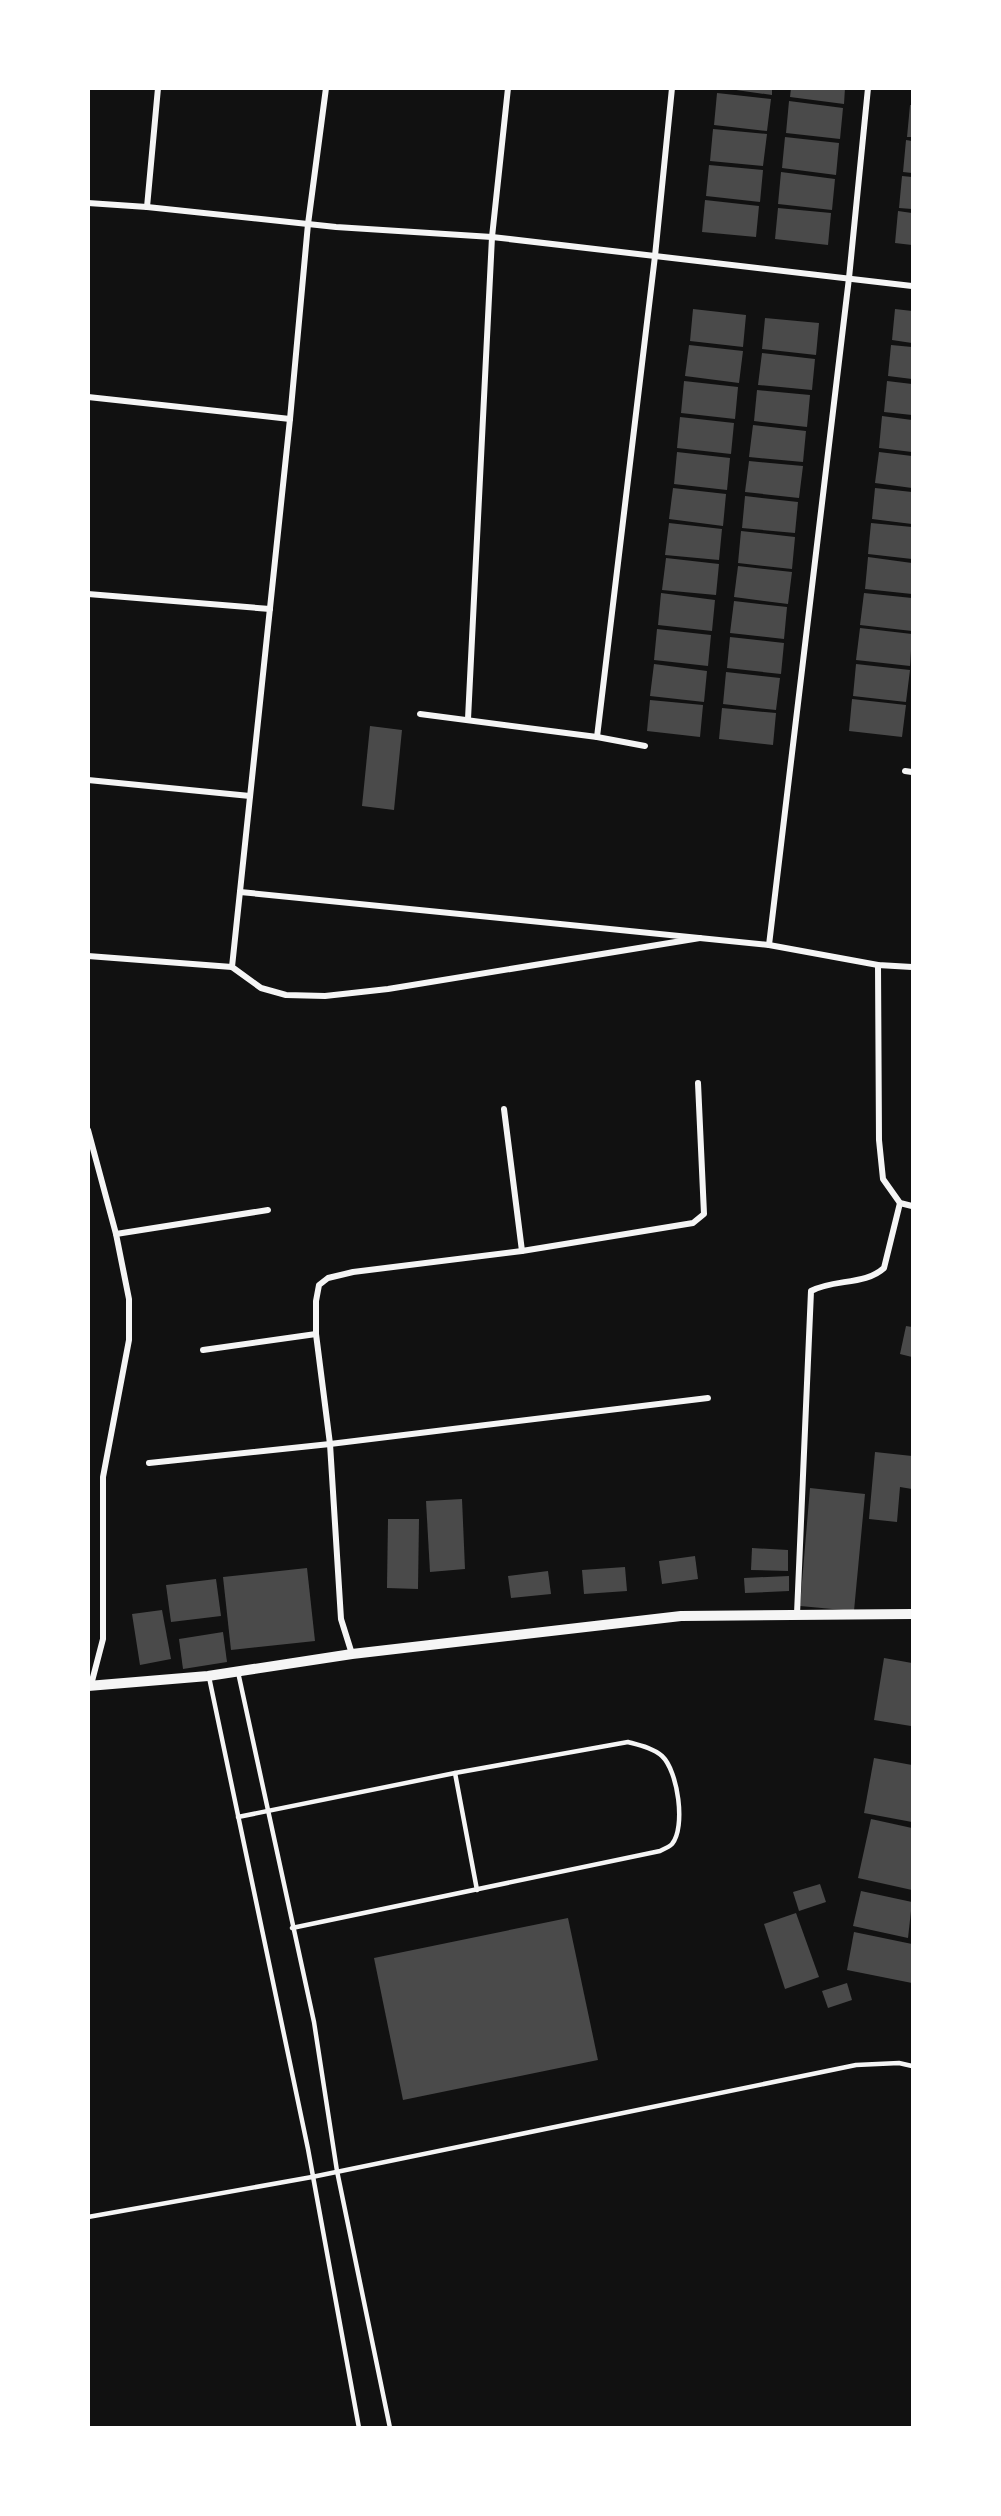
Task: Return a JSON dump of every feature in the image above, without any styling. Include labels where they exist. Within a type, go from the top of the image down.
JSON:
[{"type":"street","points":[[147,207],[158,88]]},
{"type":"street","points":[[232,967],[290,419],[308,224],[326,88]]},
{"type":"street","points":[[468,720],[492,237],[508,88]]},
{"type":"street","points":[[597,737],[655,256],[672,88]]},
{"type":"street","points":[[769,945],[849,278],[868,88]]},
{"type":"street","points":[[88,203],[308,224],[492,237],[912,286]]},
{"type":"street","points":[[88,397],[290,419]]},
{"type":"street","points":[[88,594],[270,609]]},
{"type":"street","points":[[420,714],[597,737],[645,746]]},
{"type":"street","points":[[905,771],[912,772]]},
{"type":"street","points":[[88,780],[250,796]]},
{"type":"street","points":[[240,892],[769,945],[878,965],[912,967]]},
{"type":"street","points":[[88,956],[232,967],[261,988],[286,996],[325,996],[388,989],[700,938]]},
{"type":"street","points":[[878,965],[879,1140],[883,1179],[900,1203],[912,1206]]},
{"type":"street","points":[[352,1654],[341,1619],[330,1444],[316,1334],[319,1285],[328,1278],[353,1272],[522,1251],[693,1223],[704,1214],[698,1083]]},
{"type":"street","points":[[504,1109],[522,1251]]},
{"type":"street","points":[[88,1130],[116,1234],[129,1299],[129,1340],[103,1477],[103,1640],[90,1685],[208,1676],[352,1654],[681,1617],[912,1614]]},
{"type":"street","points":[[797,1614],[811,1291],[820,1286],[877,1275],[884,1268],[900,1203]]},
{"type":"street","points":[[116,1234],[268,1210]]},
{"type":"street","points":[[203,1350],[316,1334]]},
{"type":"street","points":[[149,1463],[330,1444],[708,1398]]},
{"type":"lane","points":[[238,1672],[314,2022],[337,2171],[390,2427]]},
{"type":"lane","points":[[208,1676],[308,2150],[360,2427]]},
{"type":"lane","points":[[238,1817],[455,1773],[628,1742],[644,1746],[663,1757],[674,1780],[680,1822],[671,1846],[660,1851],[292,1928]]},
{"type":"lane","points":[[455,1773],[477,1890]]},
{"type":"lane","points":[[88,2217],[312,2177],[856,2065],[899,2063],[912,2066]]},
{"type":"building","points":[[722,88],[772,88],[772,95]]},
{"type":"building","points":[[791,88],[845,88],[844,104],[790,97]]},
{"type":"building","points":[[717,93],[771,99],[767,131],[714,125]]},
{"type":"building","points":[[789,101],[843,108],[840,139],[786,133]]},
{"type":"building","points":[[910,105],[912,105],[912,137],[907,137]]},
{"type":"building","points":[[713,129],[767,134],[763,166],[710,161]]},
{"type":"building","points":[[785,137],[839,143],[836,175],[782,168]]},
{"type":"building","points":[[906,140],[912,141],[912,173],[903,172]]},
{"type":"building","points":[[709,165],[763,170],[760,202],[706,196]]},
{"type":"building","points":[[781,172],[835,179],[832,210],[778,204]]},
{"type":"building","points":[[902,176],[912,177],[912,209],[899,208]]},
{"type":"building","points":[[705,200],[759,206],[756,237],[702,232]]},
{"type":"building","points":[[778,208],[831,213],[828,245],[775,239]]},
{"type":"building","points":[[898,211],[912,213],[912,245],[895,243]]},
{"type":"building","points":[[693,309],[746,315],[743,347],[690,341]]},
{"type":"building","points":[[895,309],[912,311],[912,343],[892,340]]},
{"type":"building","points":[[765,318],[819,323],[816,355],[762,349]]},
{"type":"building","points":[[689,345],[743,351],[739,383],[685,376]]},
{"type":"building","points":[[891,345],[912,347],[912,379],[888,376]]},
{"type":"building","points":[[762,353],[815,359],[812,390],[758,385]]},
{"type":"building","points":[[684,381],[738,387],[735,419],[681,413]]},
{"type":"building","points":[[887,381],[912,384],[912,415],[884,412]]},
{"type":"building","points":[[757,390],[810,395],[807,427],[754,421]]},
{"type":"building","points":[[882,416],[912,420],[912,452],[879,448]]},
{"type":"building","points":[[680,417],[734,423],[731,454],[677,448]]},
{"type":"building","points":[[753,425],[806,431],[803,462],[749,457]]},
{"type":"building","points":[[677,452],[730,458],[727,490],[674,484]]},
{"type":"building","points":[[879,452],[912,456],[912,488],[875,483]]},
{"type":"building","points":[[749,461],[803,466],[799,498],[745,492]]},
{"type":"building","points":[[673,488],[726,494],[723,526],[669,519]]},
{"type":"building","points":[[875,488],[912,492],[912,524],[872,519]]},
{"type":"building","points":[[745,496],[798,502],[795,533],[742,528]]},
{"type":"building","points":[[669,523],[722,529],[719,560],[665,555]]},
{"type":"building","points":[[871,523],[912,527],[912,559],[868,554]]},
{"type":"building","points":[[741,531],[795,537],[792,569],[738,563]]},
{"type":"building","points":[[868,557],[912,563],[912,594],[865,589]]},
{"type":"building","points":[[666,558],[719,564],[716,595],[662,590]]},
{"type":"building","points":[[738,566],[792,572],[788,604],[734,597]]},
{"type":"building","points":[[661,593],[715,600],[712,631],[658,625]]},
{"type":"building","points":[[864,593],[912,598],[912,631],[860,625]]},
{"type":"building","points":[[734,601],[787,607],[784,639],[730,633]]},
{"type":"building","points":[[860,628],[912,634],[910,666],[856,660]]},
{"type":"building","points":[[657,629],[711,635],[708,666],[654,660]]},
{"type":"building","points":[[730,637],[784,643],[781,674],[727,668]]},
{"type":"building","points":[[654,664],[707,671],[704,702],[650,696]]},
{"type":"building","points":[[856,664],[910,670],[906,702],[853,696]]},
{"type":"building","points":[[726,672],[780,678],[776,710],[723,704]]},
{"type":"building","points":[[852,699],[906,705],[902,737],[849,731]]},
{"type":"building","points":[[650,700],[703,705],[700,737],[647,731]]},
{"type":"building","points":[[722,708],[776,713],[773,745],[719,739]]},
{"type":"building","points":[[370,726],[402,730],[394,810],[362,806]]},
{"type":"building","points":[[906,1326],[912,1327],[912,1357],[900,1354]]},
{"type":"building","points":[[875,1452],[912,1456],[912,1489],[900,1487],[897,1522],[869,1519]]},
{"type":"building","points":[[810,1488],[865,1494],[854,1611],[800,1606]]},
{"type":"building","points":[[462,1499],[465,1569],[430,1572],[426,1501]]},
{"type":"building","points":[[388,1519],[419,1519],[418,1589],[387,1588]]},
{"type":"building","points":[[752,1548],[788,1550],[788,1571],[751,1570]]},
{"type":"building","points":[[695,1556],[698,1579],[662,1584],[659,1561]]},
{"type":"building","points":[[625,1567],[627,1591],[584,1594],[582,1570]]},
{"type":"building","points":[[307,1568],[315,1641],[231,1650],[223,1577]]},
{"type":"building","points":[[548,1571],[551,1594],[511,1598],[508,1576]]},
{"type":"building","points":[[789,1576],[789,1591],[745,1593],[744,1578]]},
{"type":"building","points":[[216,1579],[221,1616],[171,1622],[166,1585]]},
{"type":"building","points":[[162,1610],[171,1659],[140,1665],[132,1614]]},
{"type":"building","points":[[223,1632],[227,1662],[183,1669],[179,1639]]},
{"type":"building","points":[[884,1658],[912,1663],[911,1726],[874,1720]]},
{"type":"building","points":[[874,1758],[912,1765],[912,1822],[864,1813]]},
{"type":"building","points":[[871,1819],[912,1828],[912,1890],[858,1878]]},
{"type":"building","points":[[820,1884],[826,1902],[799,1911],[793,1892]]},
{"type":"building","points":[[861,1891],[912,1902],[908,1938],[853,1926]]},
{"type":"building","points":[[796,1913],[819,1977],[785,1989],[764,1924]]},
{"type":"building","points":[[568,1918],[598,2060],[403,2100],[374,1958]]},
{"type":"building","points":[[854,1932],[912,1944],[912,1983],[847,1970]]},
{"type":"building","points":[[847,1983],[852,2000],[828,2008],[822,1991]]}]
